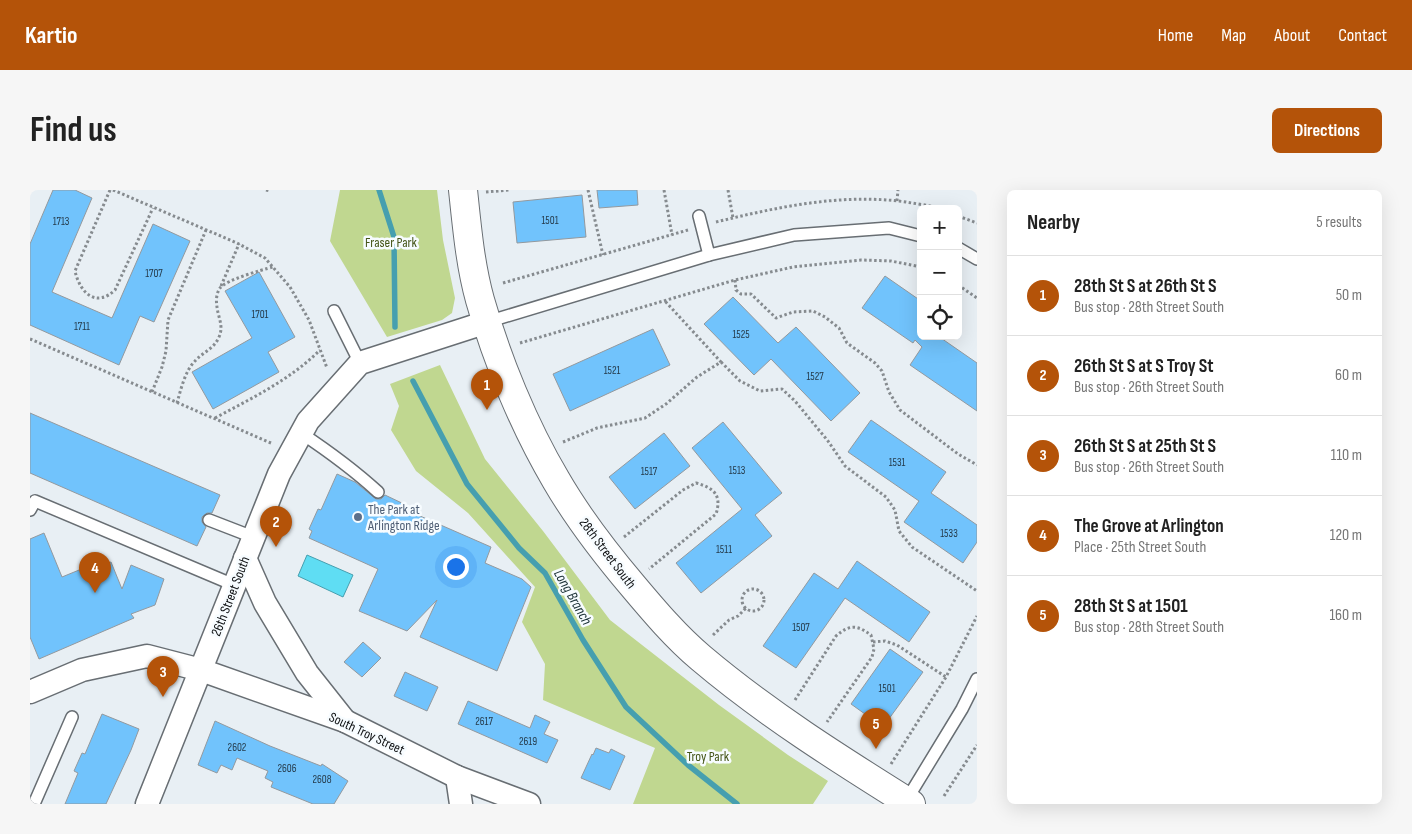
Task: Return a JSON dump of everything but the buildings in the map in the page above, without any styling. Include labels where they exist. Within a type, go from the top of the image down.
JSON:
[{"type":"street","name":"28th Street South","points":[[474,191],[468,240],[487,322],[518,405],[556,480],[605,553],[657,616],[700,657],[825,750],[908,802]]},
{"type":"street","points":[[360,363],[487,322]]},
{"type":"street","name":"26th Street South","points":[[147,804],[279,474],[308,421],[360,363]]},
{"type":"street","points":[[245,558],[265,603],[307,673],[345,721]]},
{"type":"street","name":"South Troy Street","points":[[30,692],[82,670],[148,656],[201,670],[345,721],[457,777],[529,804]]},
{"type":"street","points":[[457,777],[461,804]]},
{"type":"lane","points":[[699,216],[709,255]]},
{"type":"lane","points":[[487,322],[709,255],[794,235],[889,228],[917,235]]},
{"type":"lane","points":[[961,250],[977,259]]},
{"type":"lane","points":[[334,311],[360,363]]},
{"type":"lane","points":[[301,433],[322,446],[378,492]]},
{"type":"lane","points":[[30,510],[35,501],[234,585]]},
{"type":"lane","points":[[209,520],[253,537]]},
{"type":"lane","points":[[908,802],[962,709],[977,679]]},
{"type":"lane","points":[[34,804],[72,717]]},
{"type":"path","points":[[153,208],[116,290],[109,296],[100,298],[90,296],[82,290],[75,271],[112,190],[239,244],[265,258],[290,287],[309,320],[327,368]]},
{"type":"path","points":[[474,191],[509,190]]},
{"type":"path","points":[[588,190],[603,255]]},
{"type":"path","points":[[664,190],[672,235]]},
{"type":"path","points":[[728,190],[733,218]]},
{"type":"path","points":[[897,201],[898,190]]},
{"type":"path","points":[[962,217],[977,223]]},
{"type":"path","points":[[152,392],[162,367],[166,350],[168,320],[206,230]]},
{"type":"path","points":[[177,403],[187,372],[195,361],[211,349],[220,336],[221,320],[217,308],[217,294],[239,244]]},
{"type":"path","points":[[520,343],[735,280],[793,267],[861,260],[917,266]]},
{"type":"path","points":[[221,286],[240,277],[273,267]]},
{"type":"path","points":[[735,280],[736,290],[741,294],[751,294],[776,318],[793,312],[813,311],[825,317],[839,328],[848,343],[875,363],[882,371],[889,392],[900,410],[958,454],[977,465]]},
{"type":"path","points":[[962,288],[977,298]]},
{"type":"path","points":[[664,300],[740,381],[760,391],[782,389],[795,401],[828,441],[845,466],[886,497],[895,510],[899,531],[912,547],[977,591]]},
{"type":"path","points":[[30,339],[271,443]]},
{"type":"path","points":[[214,419],[289,377],[320,350]]},
{"type":"path","points":[[563,442],[598,428],[645,418],[666,404],[697,377],[721,362]]},
{"type":"path","points":[[624,537],[683,490],[696,483],[706,486],[716,494],[719,504],[716,514],[649,569]]},
{"type":"path","points":[[754,589],[760,592],[764,598],[762,605],[753,611],[746,608],[742,599],[745,593],[754,589]]},
{"type":"path","points":[[713,634],[746,608]]},
{"type":"path","points":[[891,764],[946,677],[977,616]]},
{"type":"path","points":[[795,700],[836,636],[845,628],[860,627],[871,636],[874,649],[872,657],[827,722]]},
{"type":"path","points":[[872,642],[885,641],[897,645],[946,677]]},
{"type":"path","points":[[944,796],[977,745]]},
{"type":"green space","name":"Fraser Park","points":[[340,190],[437,190],[443,240],[455,298],[452,313],[442,320],[387,337],[330,241]]},
{"type":"green space","name":"Troy Park","points":[[440,365],[485,459],[543,531],[610,620],[719,705],[788,755],[828,781],[813,804],[633,804],[655,748],[543,700],[545,664],[522,622],[535,587],[468,513],[416,471],[391,430],[399,406],[390,384]]},
{"type":"water","points":[[307,555],[353,575],[343,597],[298,576]]},
{"type":"waterway","name":"Long Branch","points":[[379,190],[394,237],[395,327]]},
{"type":"waterway","name":"Long Branch","points":[[413,381],[467,484],[519,548],[545,573],[583,640],[626,707],[688,765],[737,804]]},
{"type":"place","name":"28th St S at 26th St S","points":[[487,410]]},
{"type":"place","name":"The Park at Arlington Ridge","points":[[358,517]]},
{"type":"place","name":"26th St S at S Troy St","points":[[276,547]]},
{"type":"place","name":"The Grove at Arlington","points":[[95,593]]},
{"type":"place","name":"26th St S at 25th St S","points":[[163,697]]},
{"type":"place","name":"28th St S at 1501","points":[[876,749]]}]
